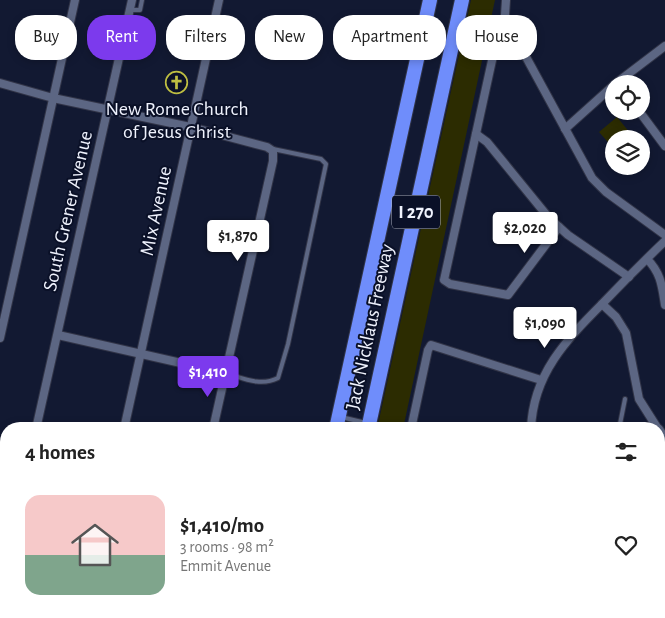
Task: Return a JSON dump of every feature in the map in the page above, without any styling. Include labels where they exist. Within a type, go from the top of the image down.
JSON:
[{"type":"highway","name":"Jack Nicklaus Freeway","points":[[338,422],[430,0]]},
{"type":"highway","name":"Jack Nicklaus Freeway","points":[[370,422],[462,0]]},
{"type":"street","points":[[0,338],[75,0]]},
{"type":"street","name":"South Grener Avenue","points":[[38,422],[132,0]]},
{"type":"street","name":"Mix Avenue","points":[[126,422],[219,0]]},
{"type":"street","points":[[505,15],[506,0]]},
{"type":"street","points":[[627,75],[665,46]]},
{"type":"street","points":[[492,60],[444,280],[450,284],[508,295],[559,227]]},
{"type":"street","points":[[528,60],[592,178],[606,192],[665,235]]},
{"type":"street","points":[[0,83],[53,98],[192,127],[271,150],[273,161],[214,422]]},
{"type":"street","points":[[565,128],[605,93]]},
{"type":"street","points":[[646,120],[665,146]]},
{"type":"street","points":[[476,134],[487,142],[549,218],[629,277]]},
{"type":"street","points":[[532,422],[534,404],[541,380],[564,343],[665,241]]},
{"type":"street","points":[[647,258],[660,276],[665,305]]},
{"type":"street","points":[[602,304],[616,318],[626,333],[639,398],[654,422]]},
{"type":"street","points":[[58,335],[225,373]]},
{"type":"street","points":[[413,422],[428,350],[431,345],[541,380]]},
{"type":"lane","points":[[130,10],[140,10],[142,0]]},
{"type":"lane","points":[[225,373],[260,382],[270,382],[278,378],[288,344],[326,164],[321,159],[271,150]]},
{"type":"lane","points":[[620,422],[625,399]]},
{"type":"shaded area","points":[[471,0],[495,0],[492,15],[468,15]]},
{"type":"shaded area","points":[[458,60],[482,60],[405,422],[379,422]]},
{"type":"shaded area","points":[[613,120],[619,120],[628,130],[605,130],[605,139],[599,132]]},
{"type":"place","name":"New Rome Church of Jesus Christ","points":[[177,83]]}]
